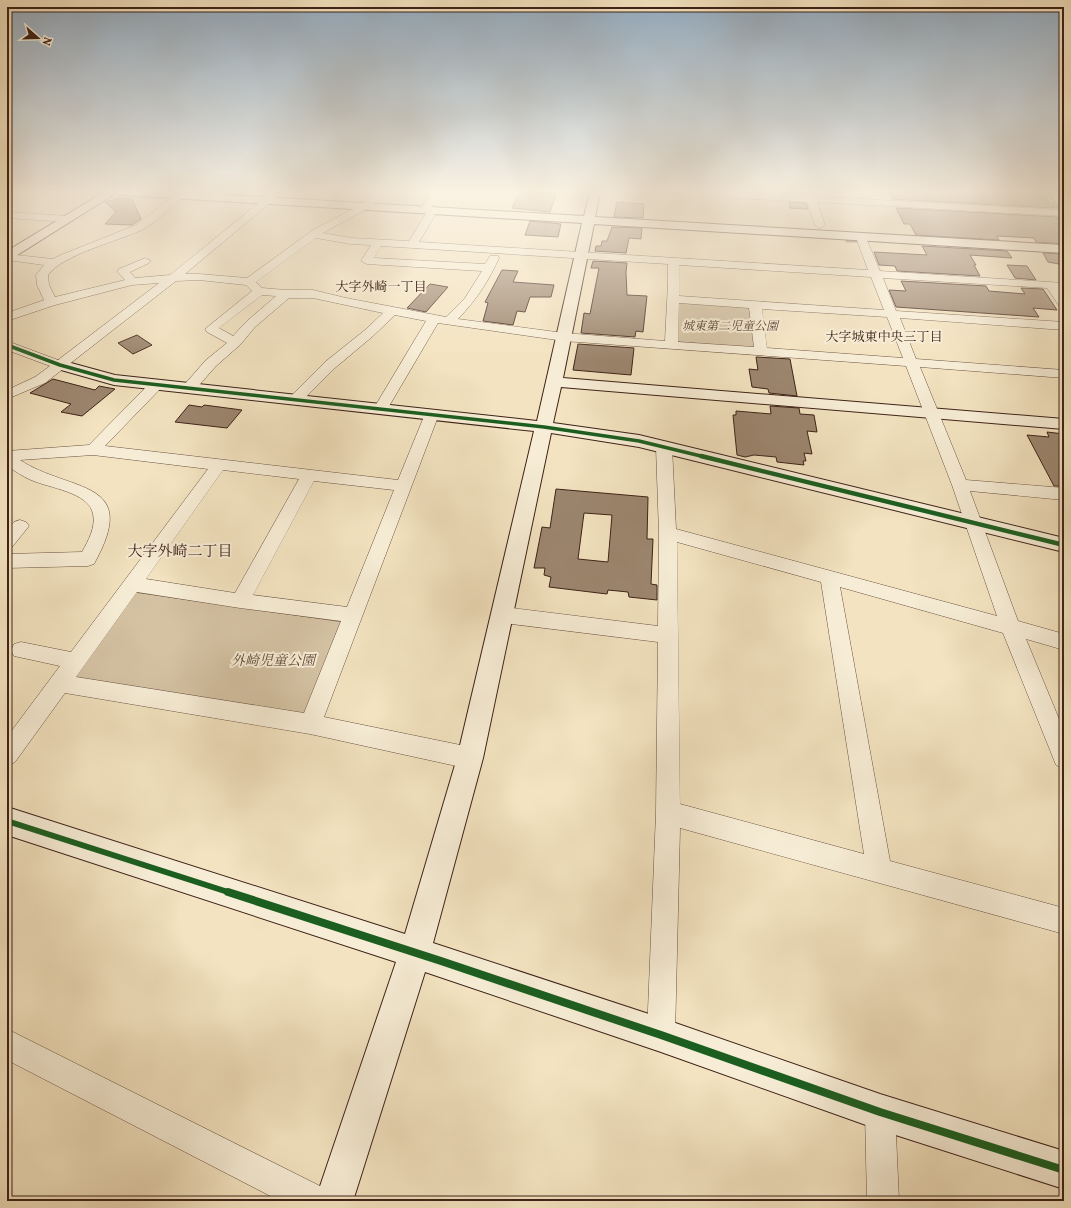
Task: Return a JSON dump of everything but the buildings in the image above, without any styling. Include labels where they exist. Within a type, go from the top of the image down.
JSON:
[{"type":"street","points":[[7,256],[18,248]]},
{"type":"street","points":[[51,302],[43,285],[42,275],[47,268],[90,248]]},
{"type":"street","points":[[7,395],[40,380],[209,248]]},
{"type":"street","points":[[249,282],[295,248]]},
{"type":"street","points":[[374,248],[367,260],[489,268]]},
{"type":"street","points":[[487,248],[1064,286]]},
{"type":"street","points":[[334,1201],[415,953],[470,758],[583,248]]},
{"type":"street","points":[[865,248],[960,485],[1011,628],[1064,758]]},
{"type":"street","points":[[449,321],[469,301],[482,284],[498,249]]},
{"type":"street","points":[[7,256],[56,263]]},
{"type":"street","points":[[132,282],[122,271],[144,261]]},
{"type":"street","points":[[671,344],[673,261]]},
{"type":"street","points":[[7,317],[51,302],[132,282],[200,277],[249,282],[259,291],[286,294],[313,294],[434,319],[564,337],[1064,374]]},
{"type":"street","points":[[1050,285],[1064,304]]},
{"type":"street","points":[[235,342],[211,328],[259,291]]},
{"type":"street","points":[[189,388],[211,363],[235,342],[251,324],[286,294]]},
{"type":"street","points":[[673,299],[1064,326]]},
{"type":"street","points":[[755,305],[761,351]]},
{"type":"street","points":[[296,399],[330,365],[369,333],[392,311]]},
{"type":"street","points":[[381,408],[434,319]]},
{"type":"street","points":[[7,345],[60,365],[114,380],[381,408],[608,436],[664,447],[1064,545]]},
{"type":"street","points":[[553,382],[1064,424]]},
{"type":"street","points":[[93,450],[156,384]]},
{"type":"street","points":[[310,724],[432,414]]},
{"type":"street","points":[[661,1035],[668,812],[668,533],[664,447]]},
{"type":"street","points":[[7,457],[93,450],[403,486]]},
{"type":"street","points":[[7,457],[37,476],[85,493],[98,503],[102,515],[100,532],[88,559],[7,561]]},
{"type":"street","points":[[7,755],[219,465]]},
{"type":"street","points":[[240,601],[309,476]]},
{"type":"street","points":[[960,485],[1064,494]]},
{"type":"street","points":[[7,541],[20,526]]},
{"type":"street","points":[[668,533],[1064,642]]},
{"type":"street","points":[[829,577],[879,871]]},
{"type":"street","points":[[131,584],[240,601],[352,615]]},
{"type":"street","points":[[503,615],[668,635]]},
{"type":"street","points":[[21,650],[75,661]]},
{"type":"street","points":[[60,683],[310,724],[470,758]]},
{"type":"street","points":[[668,812],[1064,921]]},
{"type":"street","points":[[7,821],[415,953],[661,1035],[880,1112],[1064,1170]]},
{"type":"street","points":[[7,1044],[314,1201]]},
{"type":"street","points":[[880,1112],[883,1201]]},
{"type":"green space","name":"城東第二児童公園","points":[[681,302],[747,307],[753,309],[757,346],[753,348],[678,342],[676,339],[677,304]]},
{"type":"green space","name":"外崎児童公園","points":[[134,592],[344,622],[304,714],[72,677]]},
{"type":"cycle path","points":[[7,345],[60,365],[114,380],[544,427],[639,441],[1064,545]]},
{"type":"cycle path","points":[[7,821],[441,961],[661,1035],[880,1112],[1064,1170]]},
{"type":"district","name":"大字外崎一丁目","points":[[381,286]]},
{"type":"district","name":"大字城東中央三丁目","points":[[884,336]]},
{"type":"district","name":"大字外崎二丁目","points":[[180,551]]}]
